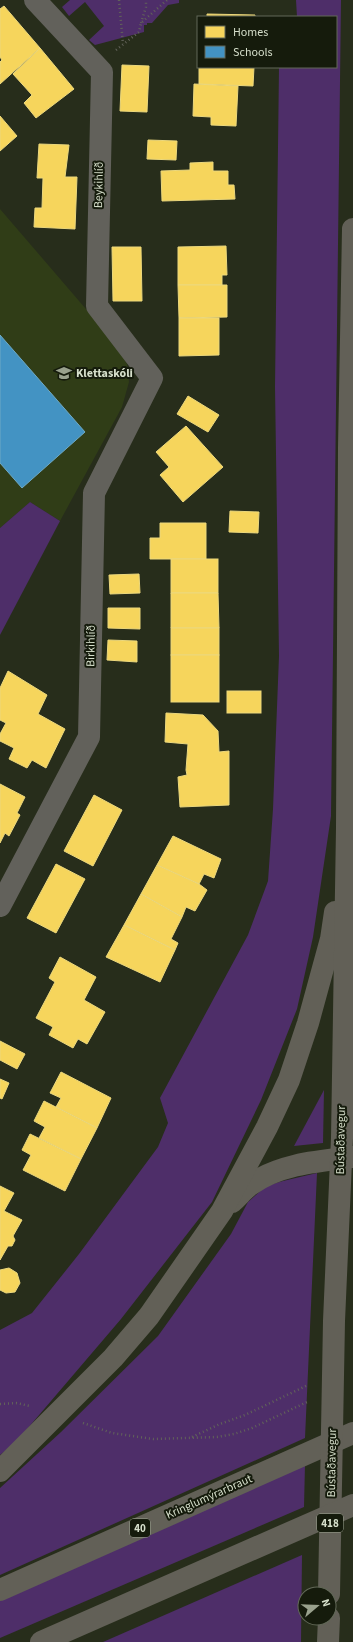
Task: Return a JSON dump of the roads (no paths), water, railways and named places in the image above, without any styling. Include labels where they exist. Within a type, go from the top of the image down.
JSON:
[{"type":"main road","name":"Bústaðavegur","points":[[329,1586],[334,1321],[347,1158],[349,448],[353,229]]},
{"type":"main road","points":[[0,1471],[113,1358],[149,1316],[222,1211],[267,1126],[289,1080],[308,1023],[331,939],[347,828]]},
{"type":"main road","points":[[222,1211],[250,1185],[276,1171],[347,1158]]},
{"type":"main road","name":"Kringlumýrarbraut","points":[[0,1590],[353,1433]]},
{"type":"main road","points":[[41,1642],[353,1505]]},
{"type":"street","name":"Beykihlíð","points":[[35,0],[102,72],[97,306],[152,378]]},
{"type":"street","name":"Birkihlíð","points":[[0,906],[89,737],[94,493],[152,378]]},
{"type":"place","name":"Klettaskóli","points":[[64,373]]}]
